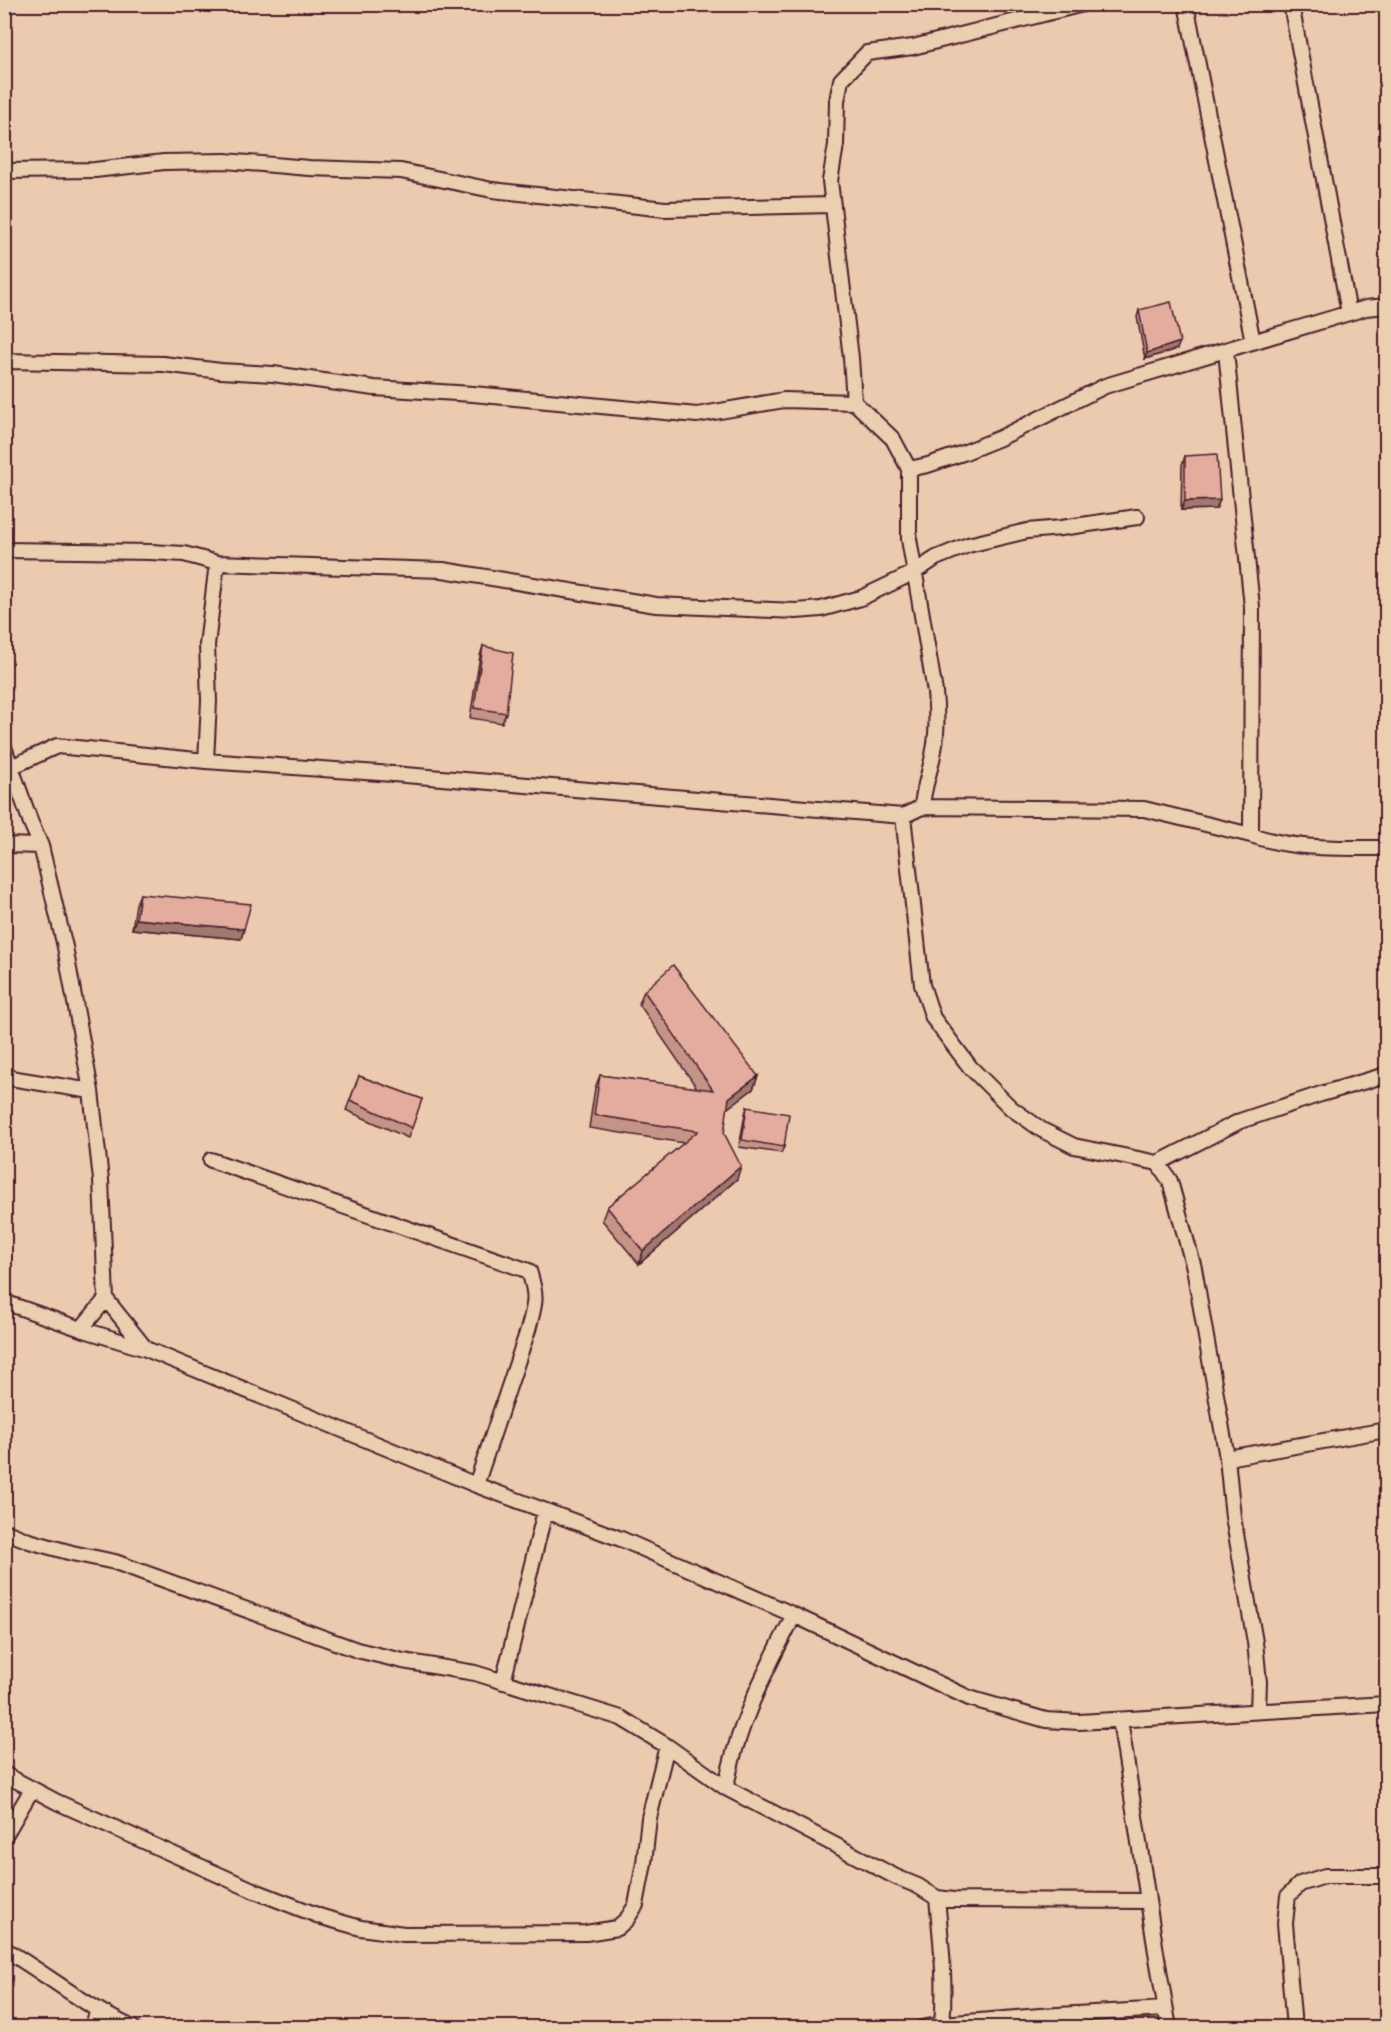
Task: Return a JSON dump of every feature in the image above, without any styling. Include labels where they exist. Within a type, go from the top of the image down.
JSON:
[{"type":"street","points":[[922,807],[923,792],[933,756],[937,714],[935,692],[909,539],[909,469],[893,439],[854,402],[830,181],[836,145],[837,101],[841,80],[867,53],[913,47],[1083,4]]},
{"type":"street","points":[[1186,4],[1253,342]]},
{"type":"street","points":[[1291,4],[1349,313]]},
{"type":"street","points":[[4,171],[94,170],[164,162],[225,160],[309,168],[401,171],[492,190],[665,209],[832,205]]},
{"type":"street","points":[[909,469],[928,465],[1000,438],[1105,386],[1366,308],[1386,306]]},
{"type":"street","points":[[1226,351],[1252,607],[1251,835]]},
{"type":"street","points":[[4,362],[163,364],[273,374],[374,388],[473,394],[697,415],[784,400],[854,402]]},
{"type":"street","points":[[4,550],[151,552],[184,554],[217,563],[443,570],[656,605],[796,610],[821,609],[861,598],[914,573],[936,558],[968,545],[1027,531],[1137,517]]},
{"type":"street","points":[[206,760],[209,700],[207,645],[217,563]]},
{"type":"street","points":[[11,767],[57,746],[903,816],[922,807],[1144,809],[1269,841],[1320,848],[1386,849]]},
{"type":"street","points":[[4,747],[41,846],[65,947],[91,1091],[101,1180],[106,1299],[146,1349]]},
{"type":"street","points":[[903,816],[922,985],[933,1018],[970,1067],[1011,1108],[1042,1130],[1074,1146],[1158,1163],[1240,1121],[1386,1075]]},
{"type":"street","points":[[4,845],[41,846]]},
{"type":"street","points":[[4,1077],[91,1091]]},
{"type":"street","points":[[211,1160],[529,1271],[536,1293],[534,1306],[476,1485]]},
{"type":"street","points":[[1158,1163],[1170,1181],[1194,1268],[1227,1458],[1233,1517],[1255,1642],[1259,1682],[1258,1711]]},
{"type":"street","points":[[81,1329],[106,1299]]},
{"type":"street","points":[[4,1302],[146,1349],[476,1485],[621,1539],[794,1615],[969,1698],[1046,1720],[1079,1722],[1386,1704]]},
{"type":"street","points":[[1227,1458],[1386,1430]]},
{"type":"street","points":[[503,1682],[545,1511]]},
{"type":"street","points":[[4,1531],[61,1550],[115,1562],[357,1650],[475,1674],[621,1718],[667,1746],[726,1788],[937,1898],[1148,1901]]},
{"type":"street","points":[[726,1788],[730,1764],[754,1696],[794,1615]]},
{"type":"street","points":[[1120,1720],[1169,2028]]},
{"type":"street","points":[[4,1774],[255,1891],[322,1917],[361,1928],[404,1934],[586,1933],[617,1928],[627,1919],[636,1905],[649,1818],[667,1746]]},
{"type":"street","points":[[4,1836],[32,1789]]},
{"type":"street","points":[[1294,2028],[1285,1923],[1288,1896],[1300,1884],[1324,1876],[1386,1876]]},
{"type":"street","points":[[937,1898],[945,1993],[942,2024]]},
{"type":"street","points":[[4,1949],[98,2010],[133,2028]]},
{"type":"street","points":[[922,2028],[942,2024],[1040,2016],[1165,2009]]},
{"type":"street","points":[[92,2028],[98,2010]]},
{"type":"building","points":[[1171,302],[1180,342],[1147,353],[1139,310]]},
{"type":"building","points":[[1217,454],[1220,500],[1185,501],[1185,456]]},
{"type":"building","points":[[483,646],[513,653],[506,713],[474,708]]},
{"type":"building","points":[[140,894],[251,904],[244,929],[136,919]]},
{"type":"building","points":[[673,965],[758,1076],[729,1098],[724,1133],[741,1166],[643,1251],[607,1207],[698,1131],[594,1115],[600,1075],[713,1090],[644,991]]},
{"type":"building","points":[[359,1076],[422,1099],[412,1128],[350,1100]]},
{"type":"building","points":[[747,1107],[789,1114],[784,1147],[742,1140]]}]
